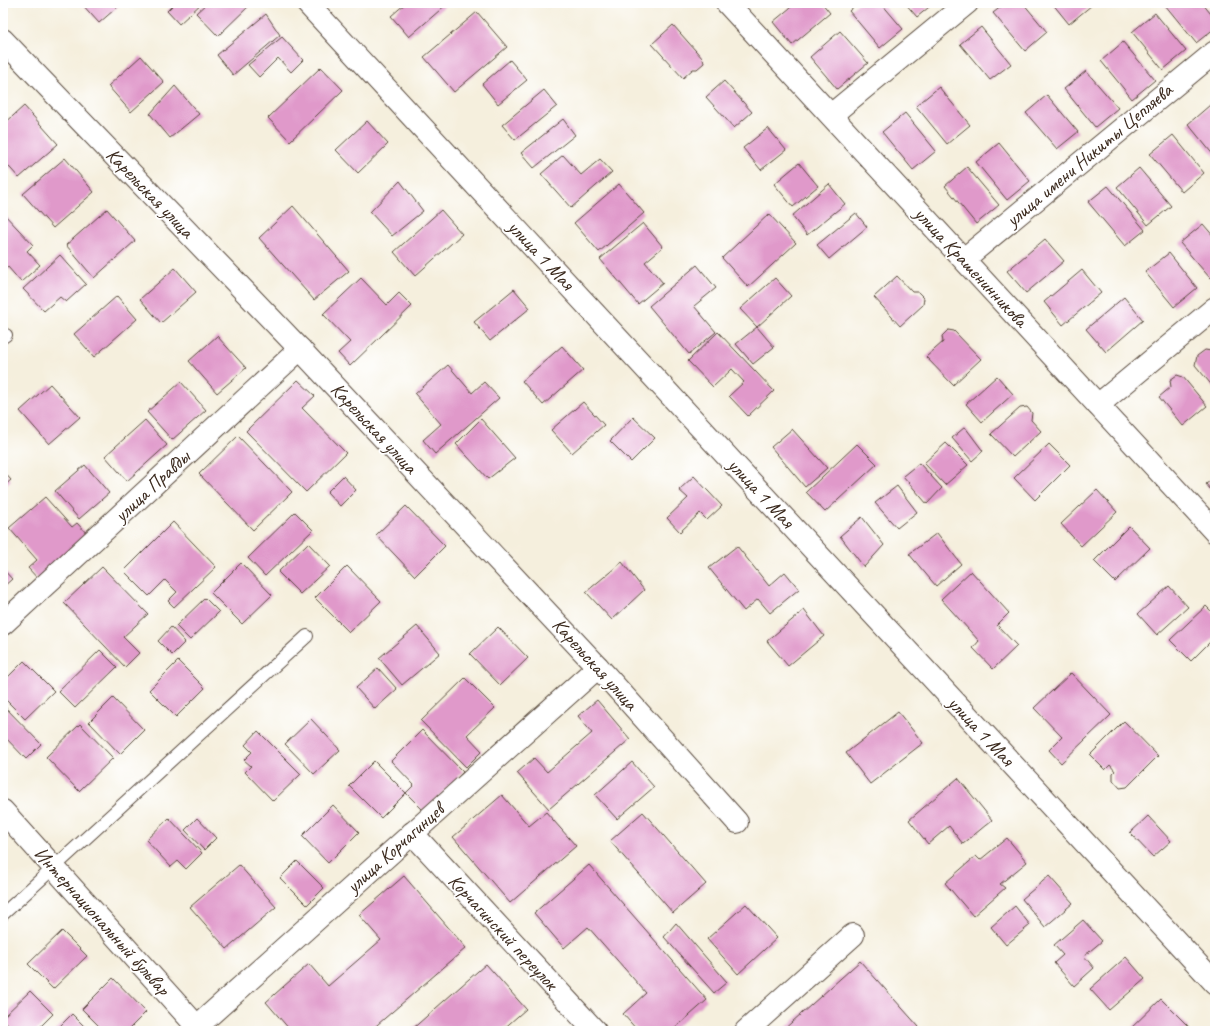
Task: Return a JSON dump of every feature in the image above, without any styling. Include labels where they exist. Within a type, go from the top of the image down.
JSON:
[{"type":"street","name":"улица 1 Мая","points":[[307,3],[1215,983]]},
{"type":"street","name":"улица Крашенинникова","points":[[727,3],[1215,532]]},
{"type":"street","points":[[831,115],[967,3]]},
{"type":"street","name":"Карельская улица","points":[[5,46],[300,349],[598,667],[737,822]]},
{"type":"street","name":"улица имени Никиты Цепляева","points":[[964,259],[1215,52]]},
{"type":"street","points":[[1098,405],[1215,308]]},
{"type":"street","name":"улица Правды","points":[[3,624],[300,349]]},
{"type":"street","name":"улица Корчагинцев","points":[[197,1030],[412,833],[598,667]]},
{"type":"street","name":"Интернациональный бульвар","points":[[3,810],[197,1030]]},
{"type":"street","name":"Корчагинский переулок","points":[[412,833],[595,1031]]},
{"type":"street","points":[[746,1031],[853,935]]},
{"type":"lane","points":[[3,914],[307,636]]},
{"type":"building","points":[[81,3],[122,3],[99,23]]},
{"type":"building","points":[[175,3],[202,3],[179,24],[167,11]]},
{"type":"building","points":[[207,3],[252,3],[218,36],[196,13]]},
{"type":"building","points":[[406,3],[448,3],[409,37],[391,16]]},
{"type":"building","points":[[796,3],[822,3],[830,13],[792,45],[773,22]]},
{"type":"building","points":[[858,3],[881,3],[903,29],[880,48],[849,11]]},
{"type":"building","points":[[905,3],[934,3],[917,17]]},
{"type":"building","points":[[1006,3],[1023,3],[1047,32],[1025,51],[993,13]]},
{"type":"building","points":[[1052,3],[1091,3],[1092,5],[1069,24]]},
{"type":"building","points":[[1168,3],[1202,3],[1215,19],[1215,28],[1196,43],[1165,5]]},
{"type":"building","points":[[477,12],[507,47],[454,92],[424,57]]},
{"type":"building","points":[[1155,13],[1186,51],[1163,70],[1132,32]]},
{"type":"building","points":[[266,14],[280,35],[233,75],[217,55]]},
{"type":"building","points":[[673,25],[703,59],[704,63],[697,69],[693,69],[683,78],[652,44]]},
{"type":"building","points":[[981,27],[1011,64],[990,80],[960,44]]},
{"type":"building","points":[[840,31],[868,63],[837,89],[810,57]]},
{"type":"building","points":[[282,37],[303,60],[291,72],[278,58],[259,77],[248,65]]},
{"type":"building","points":[[1123,42],[1155,80],[1132,99],[1101,61]]},
{"type":"building","points":[[141,56],[164,82],[131,112],[108,86]]},
{"type":"building","points":[[510,60],[527,80],[498,104],[482,84]]},
{"type":"building","points":[[321,67],[343,90],[290,141],[268,118]]},
{"type":"building","points":[[1086,71],[1118,108],[1095,127],[1064,89]]},
{"type":"building","points":[[724,81],[752,112],[734,128],[706,97]]},
{"type":"building","points":[[175,86],[199,114],[170,138],[150,114]]},
{"type":"building","points":[[939,87],[970,125],[947,144],[916,106]]},
{"type":"building","points":[[544,90],[557,106],[515,140],[502,125]]},
{"type":"building","points":[[1047,95],[1078,132],[1057,149],[1026,113]]},
{"type":"building","points":[[1210,105],[1215,110],[1215,157],[1188,124]]},
{"type":"building","points":[[24,106],[58,144],[19,178],[3,160],[3,125]]},
{"type":"building","points":[[905,113],[936,151],[913,170],[882,132]]},
{"type":"building","points":[[563,119],[575,135],[534,168],[521,153]]},
{"type":"building","points":[[367,121],[388,144],[358,173],[336,150]]},
{"type":"building","points":[[768,128],[786,150],[761,170],[743,148]]},
{"type":"building","points":[[1173,135],[1204,173],[1182,192],[1150,154]]},
{"type":"building","points":[[999,143],[1030,181],[1007,200],[976,162]]},
{"type":"building","points":[[563,155],[581,175],[600,159],[612,172],[571,208],[541,174]]},
{"type":"building","points":[[65,158],[94,192],[53,228],[23,194]]},
{"type":"building","points":[[799,163],[818,186],[793,207],[774,184]]},
{"type":"building","points":[[967,167],[999,205],[976,224],[945,186]]},
{"type":"building","points":[[1139,168],[1171,206],[1148,225],[1117,187]]},
{"type":"building","points":[[400,181],[423,211],[392,236],[370,212]]},
{"type":"building","points":[[619,184],[644,213],[599,252],[574,223]]},
{"type":"building","points":[[829,184],[845,204],[807,235],[792,216]]},
{"type":"building","points":[[1108,186],[1145,230],[1125,246],[1088,202]]},
{"type":"building","points":[[293,206],[349,271],[314,300],[259,238]]},
{"type":"building","points":[[107,209],[135,241],[94,278],[66,245]]},
{"type":"building","points":[[441,210],[462,234],[415,276],[394,252]]},
{"type":"building","points":[[3,213],[33,245],[27,251],[40,265],[21,282],[8,267],[3,271]]},
{"type":"building","points":[[856,213],[867,227],[829,259],[817,245]]},
{"type":"building","points":[[769,214],[796,243],[748,287],[722,258]]},
{"type":"building","points":[[643,223],[663,247],[645,262],[663,283],[638,304],[600,259]]},
{"type":"building","points":[[1203,224],[1215,238],[1215,274],[1210,278],[1180,243]]},
{"type":"building","points":[[1045,239],[1064,261],[1026,293],[1007,271]]},
{"type":"building","points":[[1169,253],[1197,288],[1174,307],[1145,272]]},
{"type":"building","points":[[60,255],[86,284],[66,302],[60,297],[44,311],[23,289]]},
{"type":"building","points":[[697,265],[716,288],[694,306],[716,332],[689,354],[649,306]]},
{"type":"building","points":[[175,268],[196,292],[161,323],[140,299]]},
{"type":"building","points":[[1082,270],[1101,293],[1063,325],[1044,302]]},
{"type":"building","points":[[897,276],[912,292],[918,292],[924,298],[923,305],[900,326],[874,297]]},
{"type":"building","points":[[361,278],[387,305],[399,293],[412,306],[350,366],[338,353],[350,342],[323,314]]},
{"type":"building","points":[[775,278],[791,296],[757,327],[740,309]]},
{"type":"building","points":[[514,289],[530,308],[490,341],[474,322]]},
{"type":"building","points":[[117,296],[137,319],[94,357],[74,334]]},
{"type":"building","points":[[1124,297],[1143,320],[1106,352],[1086,329]]},
{"type":"building","points":[[757,327],[774,347],[753,364],[736,344]]},
{"type":"building","points":[[948,330],[954,331],[981,359],[953,385],[926,357],[943,342],[942,336]]},
{"type":"building","points":[[718,332],[774,391],[748,416],[729,396],[744,382],[732,369],[713,387],[688,361]]},
{"type":"building","points":[[217,336],[246,368],[217,393],[189,361]]},
{"type":"building","points":[[562,346],[583,370],[543,405],[522,381]]},
{"type":"building","points":[[1215,348],[1215,389],[1195,365],[1197,356],[1205,350],[1211,351]]},
{"type":"building","points":[[448,365],[472,393],[484,382],[499,398],[435,454],[423,440],[441,424],[415,394]]},
{"type":"building","points":[[1177,375],[1183,377],[1207,406],[1183,426],[1159,397],[1171,387],[1170,380]]},
{"type":"building","points":[[997,376],[1013,394],[982,422],[966,404]]},
{"type":"building","points":[[298,380],[315,396],[302,408],[346,453],[306,492],[246,431]]},
{"type":"building","points":[[181,382],[206,410],[172,440],[147,412]]},
{"type":"building","points":[[50,384],[80,417],[49,444],[20,411]]},
{"type":"building","points":[[583,402],[604,425],[572,453],[551,430]]},
{"type":"building","points":[[1027,407],[1032,413],[1031,420],[1041,431],[1013,457],[991,434],[1020,408]]},
{"type":"building","points":[[633,417],[655,438],[631,462],[610,441]]},
{"type":"building","points":[[481,419],[515,458],[488,479],[456,444]]},
{"type":"building","points":[[145,420],[167,445],[127,481],[105,456]]},
{"type":"building","points":[[965,427],[983,451],[972,461],[952,438]]},
{"type":"building","points":[[792,429],[827,468],[805,487],[771,447]]},
{"type":"building","points":[[238,436],[292,492],[253,530],[199,474]]},
{"type":"building","points":[[946,443],[968,465],[945,485],[924,463]]},
{"type":"building","points":[[857,444],[877,464],[825,512],[806,492]]},
{"type":"building","points":[[1049,444],[1070,465],[1035,500],[1014,478]]},
{"type":"building","points":[[919,463],[942,488],[927,504],[903,476]]},
{"type":"building","points":[[85,465],[109,493],[79,519],[55,491]]},
{"type":"building","points":[[3,471],[11,480],[3,487]]},
{"type":"building","points":[[343,476],[356,490],[340,506],[327,492]]},
{"type":"building","points":[[694,476],[722,506],[707,520],[700,513],[680,532],[667,518],[688,498],[679,490]]},
{"type":"building","points":[[1215,477],[1215,495],[1206,484]]},
{"type":"building","points":[[897,486],[917,512],[897,528],[875,503]]},
{"type":"building","points":[[1097,490],[1117,512],[1081,546],[1061,524]]},
{"type":"building","points":[[45,497],[72,527],[77,523],[89,536],[39,580],[28,568],[37,560],[9,528]]},
{"type":"building","points":[[406,506],[445,546],[415,576],[376,535]]},
{"type":"building","points":[[295,512],[313,530],[265,576],[248,558]]},
{"type":"building","points":[[862,517],[884,545],[864,567],[840,536]]},
{"type":"building","points":[[173,522],[216,567],[174,607],[168,601],[177,592],[165,580],[149,596],[124,571]]},
{"type":"building","points":[[1129,526],[1150,548],[1115,582],[1094,561]]},
{"type":"building","points":[[937,533],[961,564],[936,586],[909,554]]},
{"type":"building","points":[[308,543],[330,566],[300,594],[278,572]]},
{"type":"building","points":[[737,546],[769,586],[785,572],[799,589],[770,613],[758,599],[744,611],[709,568]]},
{"type":"building","points":[[622,562],[644,590],[612,620],[586,592]]},
{"type":"building","points":[[241,563],[272,595],[242,624],[211,593]]},
{"type":"building","points":[[347,566],[381,601],[349,632],[315,598]]},
{"type":"building","points":[[102,567],[148,614],[123,637],[139,653],[125,667],[64,603]]},
{"type":"building","points":[[3,569],[12,579],[3,587]]},
{"type":"building","points":[[971,571],[1009,613],[997,625],[1017,646],[993,669],[973,648],[979,641],[941,599]]},
{"type":"building","points":[[1169,586],[1188,607],[1157,635],[1138,614]]},
{"type":"building","points":[[205,598],[219,612],[190,640],[176,626]]},
{"type":"building","points":[[1206,606],[1215,615],[1215,637],[1191,661],[1170,640]]},
{"type":"building","points":[[804,610],[824,636],[788,666],[767,641]]},
{"type":"building","points":[[417,626],[440,653],[402,685],[379,658]]},
{"type":"building","points":[[171,627],[185,642],[172,655],[158,641]]},
{"type":"building","points":[[498,627],[528,658],[500,685],[470,654]]},
{"type":"building","points":[[100,650],[117,667],[75,708],[58,691]]},
{"type":"building","points":[[24,661],[54,691],[25,719],[3,697],[3,682]]},
{"type":"building","points":[[178,661],[205,688],[176,717],[149,690]]},
{"type":"building","points":[[378,668],[397,689],[375,709],[356,688]]},
{"type":"building","points":[[1071,673],[1111,715],[1061,763],[1049,750],[1062,737],[1034,708]]},
{"type":"building","points":[[465,678],[495,708],[467,735],[482,751],[466,767],[421,721]]},
{"type":"building","points":[[113,698],[144,730],[120,754],[89,722]]},
{"type":"building","points":[[597,700],[630,739],[549,809],[517,773],[534,758],[547,772],[592,733],[578,716]]},
{"type":"building","points":[[3,705],[41,744],[26,759],[3,735]]},
{"type":"building","points":[[898,712],[923,743],[870,784],[846,753]]},
{"type":"building","points":[[311,719],[340,750],[314,774],[285,744]]},
{"type":"building","points":[[1124,721],[1158,756],[1127,787],[1120,788],[1113,780],[1113,773],[1115,771],[1110,765],[1105,770],[1090,755]]},
{"type":"building","points":[[80,724],[113,758],[79,791],[46,757]]},
{"type":"building","points":[[422,730],[463,772],[424,811],[406,793],[414,785],[391,761]]},
{"type":"building","points":[[258,731],[301,774],[273,801],[245,772],[251,766],[244,760],[252,752],[245,745]]},
{"type":"building","points":[[374,761],[406,793],[381,818],[349,786]]},
{"type":"building","points":[[632,762],[654,787],[617,819],[595,795]]},
{"type":"building","points":[[958,778],[992,820],[963,844],[949,826],[928,844],[909,820]]},
{"type":"building","points":[[502,795],[529,826],[546,812],[576,846],[510,903],[453,837]]},
{"type":"building","points":[[333,805],[359,832],[328,863],[302,836]]},
{"type":"building","points":[[643,812],[706,884],[673,913],[610,841]]},
{"type":"building","points":[[1148,816],[1171,841],[1153,857],[1130,833]]},
{"type":"building","points":[[169,818],[202,853],[186,869],[178,861],[171,867],[146,840]]},
{"type":"building","points":[[197,818],[216,838],[204,850],[185,830]]},
{"type":"building","points":[[1007,838],[1027,862],[1000,884],[1005,888],[973,916],[945,883],[976,856],[980,860]]},
{"type":"building","points":[[297,861],[324,888],[307,905],[280,878]]},
{"type":"building","points":[[239,865],[276,907],[227,949],[190,907]]},
{"type":"building","points":[[589,865],[707,1000],[672,1031],[638,1031],[623,1014],[646,993],[588,927],[564,948],[534,913]]},
{"type":"building","points":[[404,876],[466,948],[370,1031],[291,1031],[266,1002],[309,964],[328,986],[381,940],[359,915]]},
{"type":"building","points":[[1049,876],[1073,903],[1045,927],[1022,899]]},
{"type":"building","points":[[746,904],[777,938],[738,974],[707,939]]},
{"type":"building","points":[[1015,906],[1030,925],[1006,945],[991,927]]},
{"type":"building","points":[[1083,920],[1102,941],[1084,956],[1094,968],[1074,986],[1054,963],[1063,955],[1054,945]]},
{"type":"building","points":[[676,923],[727,982],[714,993],[664,937]]},
{"type":"building","points":[[62,931],[87,956],[53,989],[28,964]]},
{"type":"building","points":[[1126,957],[1145,979],[1109,1010],[1090,989]]},
{"type":"building","points":[[860,961],[919,1027],[915,1031],[782,1031]]},
{"type":"building","points":[[486,964],[526,1009],[501,1031],[410,1031]]},
{"type":"building","points":[[113,978],[146,1012],[127,1031],[104,1031],[82,1009]]},
{"type":"building","points":[[30,991],[53,1014],[36,1031],[14,1031],[3,1020],[3,1017]]},
{"type":"building","points":[[1161,999],[1189,1027],[1186,1031],[1128,1031]]},
{"type":"building","points":[[72,1014],[89,1031],[55,1031]]}]
